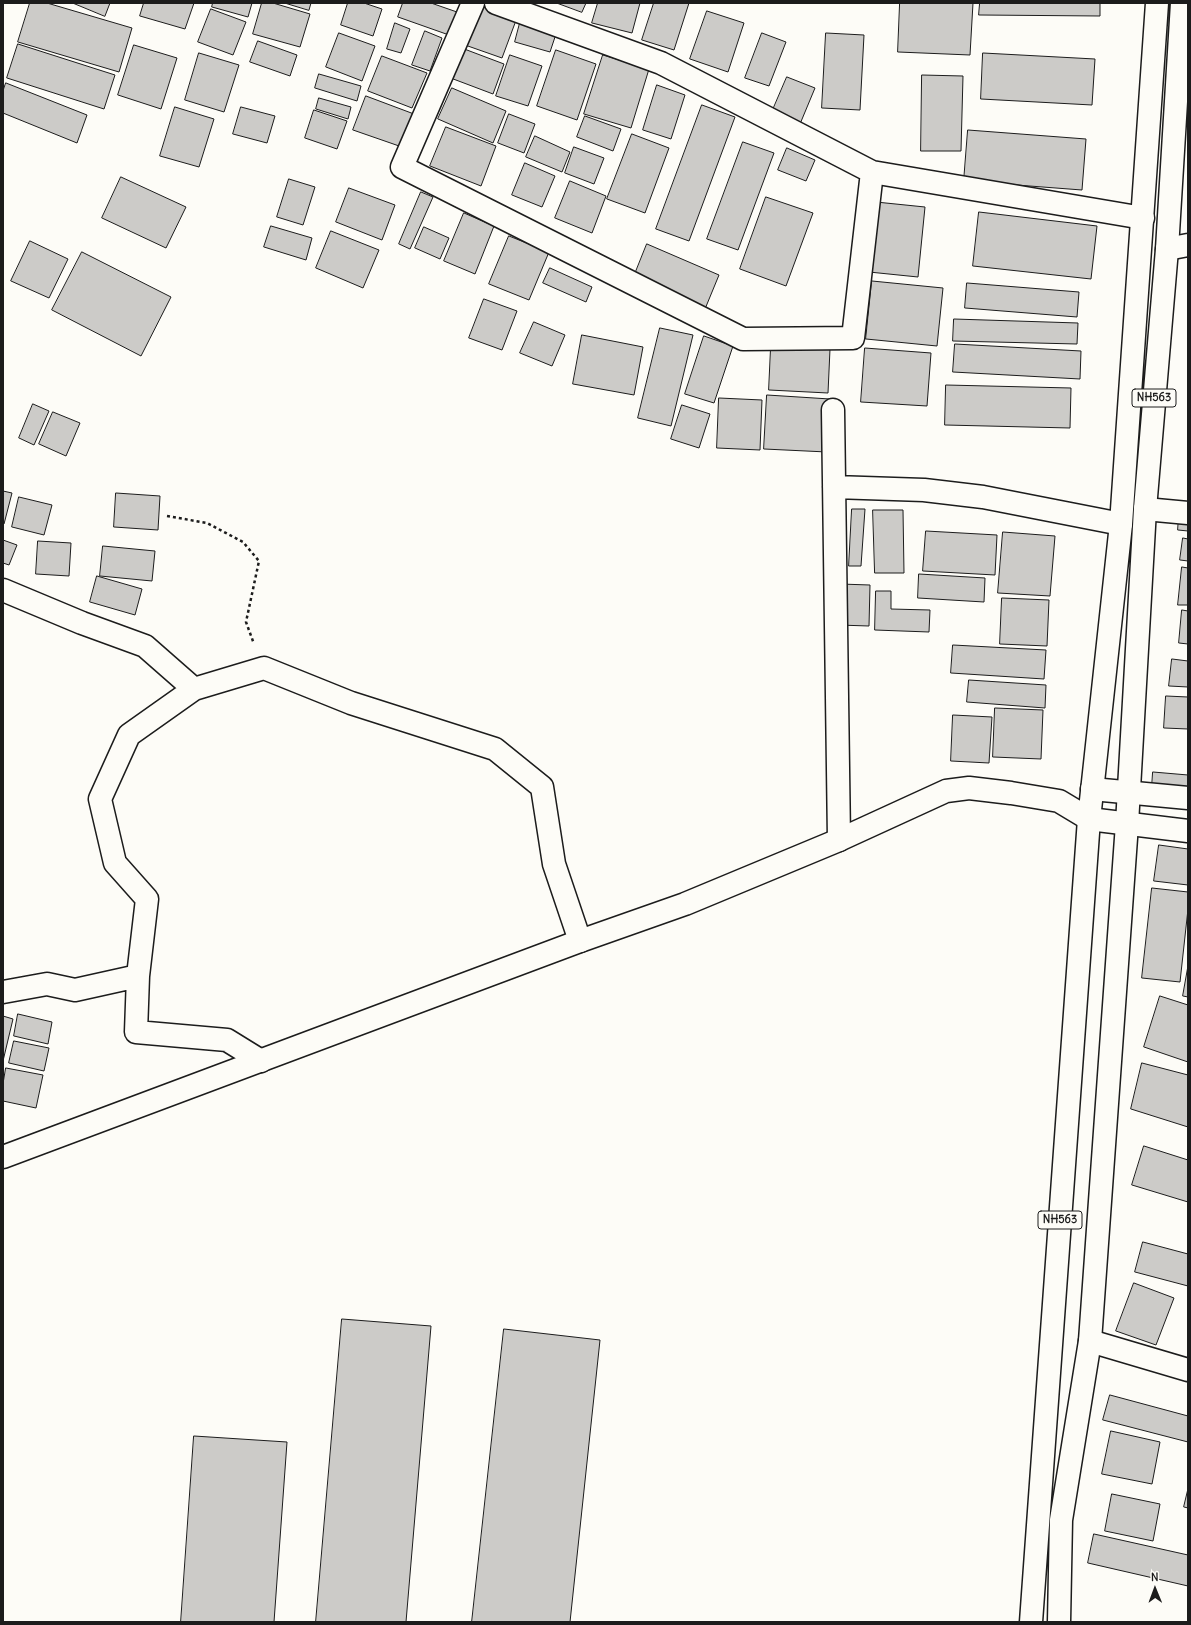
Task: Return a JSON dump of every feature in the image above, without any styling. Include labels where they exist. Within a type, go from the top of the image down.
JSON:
[{"type":"main road","points":[[473,3],[402,167],[743,339],[854,338],[872,172]]},
{"type":"main road","points":[[496,3],[661,64],[872,172],[1142,218]]},
{"type":"main road","name":"NH563","points":[[1031,1622],[1089,819],[1121,524],[1157,3]]},
{"type":"main road","name":"NH563","points":[[1059,1622],[1061,1520],[1090,1341],[1127,824],[1144,509],[1167,249],[1182,3]]},
{"type":"main road","points":[[1167,249],[1188,245]]},
{"type":"main road","points":[[833,410],[839,840]]},
{"type":"main road","points":[[834,487],[924,490],[983,497],[1121,524]]},
{"type":"main road","points":[[1144,509],[1188,513]]},
{"type":"main road","points":[[3,590],[82,623],[145,646],[194,689]]},
{"type":"main road","points":[[261,1061],[228,1040],[136,1032],[138,976],[147,899],[115,863],[100,800],[129,735],[194,689],[264,668],[351,702],[495,749],[542,787],[554,864],[580,941]]},
{"type":"main road","points":[[3,1157],[580,941],[685,904],[839,840],[946,791],[969,788],[1011,793],[1059,801],[1089,819],[1188,831]]},
{"type":"main road","points":[[1059,801],[1092,789],[1188,798]]},
{"type":"main road","points":[[3,992],[47,984],[74,990],[138,976]]},
{"type":"main road","points":[[1090,1341],[1188,1370]]},
{"type":"path","points":[[167,516],[207,523],[243,542],[259,561],[246,622],[264,668]]},
{"type":"building","points":[[30,3],[47,3],[132,28],[119,72],[18,42]]},
{"type":"building","points":[[73,3],[110,3],[105,16]]},
{"type":"building","points":[[144,3],[194,3],[185,29],[140,16]]},
{"type":"building","points":[[213,3],[252,3],[248,17],[212,7]]},
{"type":"building","points":[[262,3],[273,3],[310,14],[300,47],[253,34]]},
{"type":"building","points":[[285,3],[311,3],[309,10]]},
{"type":"building","points":[[348,3],[364,3],[382,9],[373,36],[341,25]]},
{"type":"building","points":[[403,3],[431,3],[457,12],[449,35],[398,17]]},
{"type":"building","points":[[480,3],[486,3],[518,15],[502,58],[465,45]]},
{"type":"building","points":[[557,3],[586,3],[582,12]]},
{"type":"building","points":[[598,3],[640,3],[632,33],[592,23]]},
{"type":"building","points":[[654,3],[689,3],[674,50],[642,40]]},
{"type":"building","points":[[900,3],[973,3],[970,55],[898,52]]},
{"type":"building","points":[[980,3],[1100,3],[1100,16],[979,15]]},
{"type":"building","points":[[211,9],[246,22],[233,55],[198,42]]},
{"type":"building","points":[[707,11],[744,23],[728,72],[690,59]]},
{"type":"building","points":[[395,23],[410,29],[401,53],[387,49]]},
{"type":"building","points":[[520,23],[556,34],[550,52],[515,42]]},
{"type":"building","points":[[425,31],[442,38],[430,71],[412,65]]},
{"type":"building","points":[[339,33],[375,46],[362,81],[326,67]]},
{"type":"building","points":[[762,33],[786,42],[769,86],[745,78]]},
{"type":"building","points":[[826,33],[864,35],[860,110],[822,108]]},
{"type":"building","points":[[258,41],[297,55],[290,76],[250,62]]},
{"type":"building","points":[[18,44],[115,75],[104,109],[7,78]]},
{"type":"building","points":[[134,45],[177,58],[161,109],[118,95]]},
{"type":"building","points":[[459,47],[504,64],[493,94],[448,77]]},
{"type":"building","points":[[556,50],[596,64],[577,120],[537,106]]},
{"type":"building","points":[[199,53],[239,65],[224,112],[185,100]]},
{"type":"building","points":[[983,53],[1095,59],[1092,105],[981,99]]},
{"type":"building","points":[[510,55],[542,66],[528,106],[496,96]]},
{"type":"building","points":[[603,55],[649,69],[631,128],[584,114]]},
{"type":"building","points":[[382,56],[427,73],[412,108],[368,91]]},
{"type":"building","points":[[319,74],[361,86],[357,101],[315,88]]},
{"type":"building","points":[[922,75],[963,76],[961,151],[921,151]]},
{"type":"building","points":[[787,77],[815,88],[800,124],[772,112]]},
{"type":"building","points":[[6,83],[87,115],[77,143],[3,113],[3,91]]},
{"type":"building","points":[[657,85],[685,95],[671,139],[643,130]]},
{"type":"building","points":[[452,88],[506,111],[493,143],[438,119]]},
{"type":"building","points":[[366,96],[414,114],[402,147],[353,130]]},
{"type":"building","points":[[319,98],[351,107],[348,119],[316,109]]},
{"type":"building","points":[[702,105],[735,117],[689,241],[656,229]]},
{"type":"building","points":[[175,107],[214,119],[199,167],[160,156]]},
{"type":"building","points":[[241,107],[275,116],[267,143],[233,134]]},
{"type":"building","points":[[314,110],[347,121],[337,149],[305,138]]},
{"type":"building","points":[[509,114],[535,124],[524,153],[498,143]]},
{"type":"building","points":[[585,116],[621,129],[613,151],[577,137]]},
{"type":"building","points":[[446,127],[496,146],[481,186],[430,166]]},
{"type":"building","points":[[968,130],[1086,139],[1082,190],[964,181]]},
{"type":"building","points":[[632,134],[669,148],[645,213],[607,199]]},
{"type":"building","points":[[535,136],[570,152],[562,172],[526,157]]},
{"type":"building","points":[[743,142],[774,153],[738,250],[707,239]]},
{"type":"building","points":[[574,147],[604,158],[594,184],[565,173]]},
{"type":"building","points":[[787,148],[815,160],[806,181],[778,170]]},
{"type":"building","points":[[525,163],[555,176],[542,207],[512,195]]},
{"type":"building","points":[[121,177],[186,207],[166,248],[102,218]]},
{"type":"building","points":[[289,179],[315,187],[303,225],[277,217]]},
{"type":"building","points":[[570,181],[606,196],[592,233],[555,218]]},
{"type":"building","points":[[349,188],[395,205],[382,240],[336,222]]},
{"type":"building","points":[[421,192],[433,197],[410,249],[399,244]]},
{"type":"building","points":[[766,197],[813,213],[786,286],[740,269]]},
{"type":"building","points":[[876,202],[925,207],[918,277],[869,272]]},
{"type":"building","points":[[979,212],[1097,226],[1091,279],[973,266]]},
{"type":"building","points":[[464,213],[494,226],[475,274],[444,261]]},
{"type":"building","points":[[271,226],[312,238],[306,260],[264,247]]},
{"type":"building","points":[[424,227],[449,238],[440,259],[415,248]]},
{"type":"building","points":[[331,231],[379,250],[363,288],[316,268]]},
{"type":"building","points":[[509,236],[549,252],[529,300],[489,284]]},
{"type":"building","points":[[30,241],[68,259],[49,298],[11,281]]},
{"type":"building","points":[[647,244],[719,275],[705,309],[633,279]]},
{"type":"building","points":[[82,252],[171,297],[141,356],[52,310]]},
{"type":"building","points":[[550,268],[592,287],[586,302],[543,283]]},
{"type":"building","points":[[872,281],[943,288],[937,346],[866,339]]},
{"type":"building","points":[[967,283],[1079,292],[1077,317],[965,308]]},
{"type":"building","points":[[484,299],[517,311],[502,350],[469,338]]},
{"type":"building","points":[[954,319],[1078,323],[1077,344],[953,341]]},
{"type":"building","points":[[534,322],[565,335],[552,366],[520,353]]},
{"type":"building","points":[[660,328],[693,335],[671,426],[638,418]]},
{"type":"building","points":[[582,335],[643,347],[634,395],[573,384]]},
{"type":"building","points":[[704,336],[733,346],[714,403],[685,394]]},
{"type":"building","points":[[955,344],[1081,351],[1080,379],[953,372]]},
{"type":"building","points":[[771,347],[830,349],[828,393],[769,390]]},
{"type":"building","points":[[865,348],[931,353],[927,406],[861,402]]},
{"type":"building","points":[[946,385],[1071,388],[1070,428],[945,425]]},
{"type":"building","points":[[767,395],[830,399],[827,452],[764,449]]},
{"type":"building","points":[[719,398],[762,400],[760,450],[717,448]]},
{"type":"building","points":[[33,404],[49,411],[34,445],[19,438]]},
{"type":"building","points":[[682,405],[710,414],[699,448],[671,439]]},
{"type":"building","points":[[53,412],[80,423],[66,456],[39,444]]},
{"type":"building","points":[[3,491],[12,493],[4,524],[3,524]]},
{"type":"building","points":[[116,493],[160,496],[158,530],[114,527]]},
{"type":"building","points":[[19,497],[52,505],[44,535],[12,527]]},
{"type":"building","points":[[852,509],[865,509],[861,566],[849,566]]},
{"type":"building","points":[[873,510],[903,510],[904,573],[875,573]]},
{"type":"building","points":[[1179,516],[1188,517],[1188,531],[1178,530]]},
{"type":"building","points":[[926,531],[997,535],[995,575],[923,571]]},
{"type":"building","points":[[1003,532],[1055,536],[1050,596],[998,593]]},
{"type":"building","points":[[1183,538],[1188,539],[1188,561],[1180,560]]},
{"type":"building","points":[[3,540],[17,545],[9,565],[3,563]]},
{"type":"building","points":[[38,541],[71,543],[69,576],[36,574]]},
{"type":"building","points":[[103,546],[155,551],[152,581],[100,576]]},
{"type":"building","points":[[1182,567],[1188,568],[1188,605],[1178,605]]},
{"type":"building","points":[[919,574],[985,578],[984,602],[918,598]]},
{"type":"building","points":[[97,576],[142,589],[135,615],[90,602]]},
{"type":"building","points":[[840,584],[870,585],[869,626],[838,625]]},
{"type":"building","points":[[876,591],[891,591],[891,609],[930,610],[929,632],[875,630]]},
{"type":"building","points":[[1002,598],[1049,600],[1047,646],[1000,644]]},
{"type":"building","points":[[1182,610],[1188,611],[1188,644],[1179,643]]},
{"type":"building","points":[[953,645],[1046,650],[1044,679],[951,673]]},
{"type":"building","points":[[1172,659],[1188,661],[1188,687],[1169,686]]},
{"type":"building","points":[[969,680],[1046,685],[1045,708],[967,702]]},
{"type":"building","points":[[1166,696],[1188,697],[1188,729],[1164,728]]},
{"type":"building","points":[[995,708],[1043,710],[1041,759],[993,757]]},
{"type":"building","points":[[953,715],[992,717],[989,763],[951,761]]},
{"type":"building","points":[[1153,772],[1188,775],[1188,790],[1152,787]]},
{"type":"building","points":[[1159,845],[1188,849],[1188,885],[1154,881]]},
{"type":"building","points":[[1152,888],[1188,892],[1188,909],[1180,982],[1142,978]]},
{"type":"building","points":[[1188,966],[1188,997],[1183,996]]},
{"type":"building","points":[[1160,996],[1188,1005],[1188,1062],[1144,1047]]},
{"type":"building","points":[[18,1014],[52,1022],[48,1044],[14,1036]]},
{"type":"building","points":[[3,1016],[13,1019],[3,1061]]},
{"type":"building","points":[[14,1041],[49,1048],[44,1071],[9,1063]]},
{"type":"building","points":[[1142,1063],[1188,1075],[1188,1127],[1131,1109]]},
{"type":"building","points":[[6,1068],[43,1075],[36,1108],[3,1101],[3,1084]]},
{"type":"building","points":[[1144,1146],[1188,1160],[1188,1202],[1132,1185]]},
{"type":"building","points":[[1143,1242],[1188,1254],[1188,1286],[1135,1272]]},
{"type":"building","points":[[1134,1283],[1174,1298],[1156,1345],[1116,1331]]},
{"type":"building","points":[[342,1319],[431,1326],[406,1622],[316,1622]]},
{"type":"building","points":[[504,1329],[600,1340],[570,1622],[472,1622]]},
{"type":"building","points":[[1110,1395],[1188,1416],[1188,1442],[1103,1420]]},
{"type":"building","points":[[1111,1431],[1160,1442],[1152,1484],[1102,1474]]},
{"type":"building","points":[[194,1436],[287,1442],[274,1622],[181,1622]]},
{"type":"building","points":[[1188,1489],[1188,1508],[1184,1507]]},
{"type":"building","points":[[1112,1494],[1160,1504],[1153,1541],[1105,1531]]},
{"type":"building","points":[[1094,1534],[1188,1555],[1188,1586],[1088,1563]]}]
